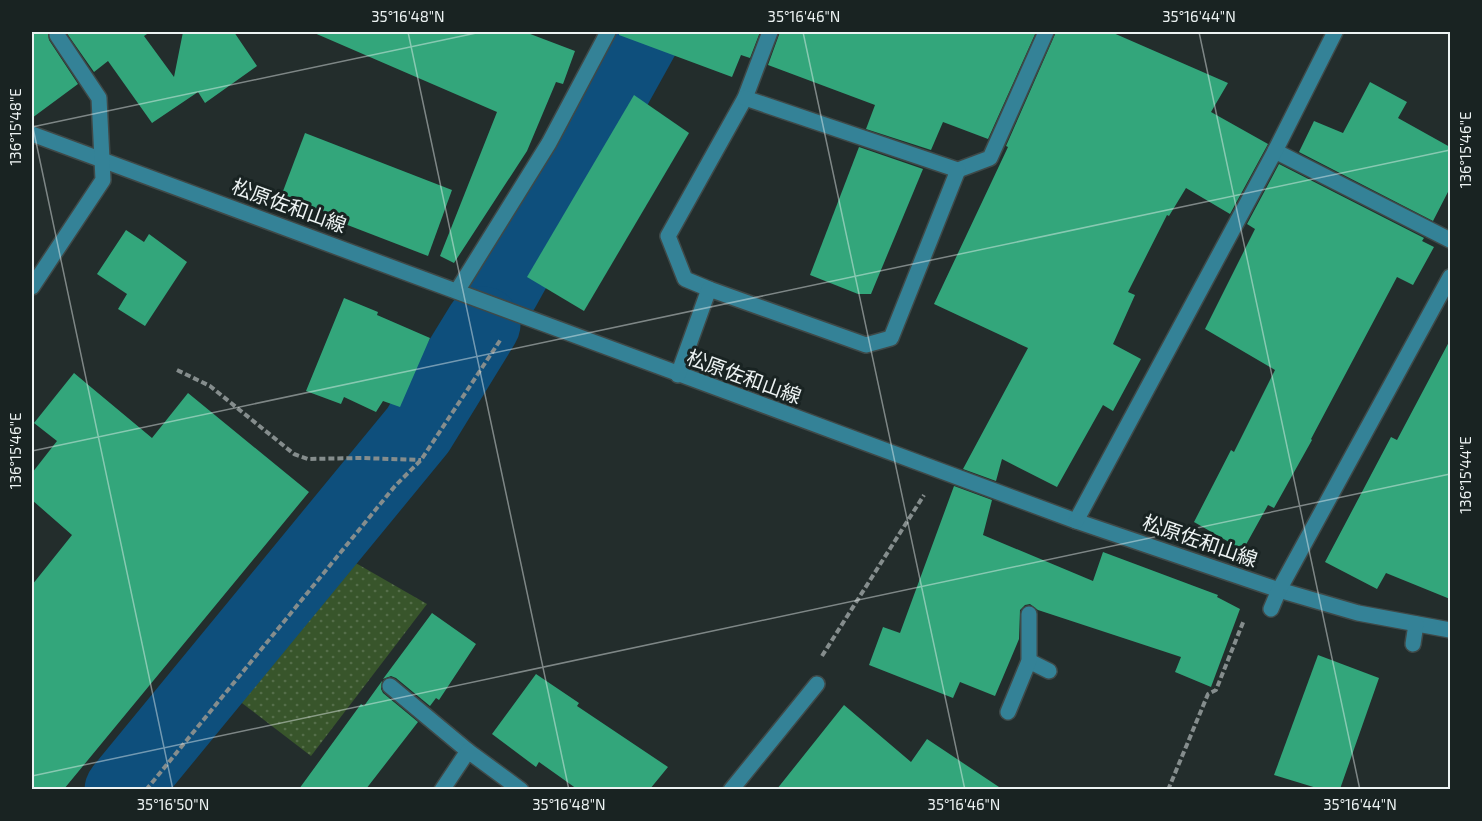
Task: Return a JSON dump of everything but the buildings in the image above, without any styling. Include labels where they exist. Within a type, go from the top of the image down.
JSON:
[{"type":"street","points":[[457,291],[549,143],[608,32]]},
{"type":"street","points":[[770,32],[745,98],[668,236],[685,279],[866,345],[891,338],[958,170]]},
{"type":"street","points":[[745,98],[958,170],[990,158],[1046,32]]},
{"type":"street","points":[[1076,521],[1275,151],[1335,32]]},
{"type":"street","points":[[32,286],[103,180],[99,98],[57,35]]},
{"type":"street","name":"松原佐和山線","points":[[32,134],[1076,521],[1279,590],[1358,613],[1450,630]]},
{"type":"street","points":[[1275,151],[1450,240]]},
{"type":"street","points":[[1271,609],[1279,590],[1450,277]]},
{"type":"street","points":[[678,375],[709,289]]},
{"type":"street","points":[[1008,712],[1029,661],[1029,614]]},
{"type":"street","points":[[1413,644],[1416,624]]},
{"type":"street","points":[[1029,661],[1049,671]]},
{"type":"street","points":[[731,789],[817,684]]},
{"type":"street","points":[[390,686],[468,752],[522,789]]},
{"type":"street","points":[[442,789],[468,752]]},
{"type":"path","points":[[146,789],[395,486],[421,460],[518,314]]},
{"type":"path","points":[[177,370],[210,386],[294,454],[309,459],[421,460]]},
{"type":"path","points":[[817,684],[814,668],[939,471]]},
{"type":"path","points":[[1168,789],[1208,693],[1216,690],[1244,618]]},
{"type":"green space","points":[[347,558],[427,604],[311,756],[234,697]]},
{"type":"waterway","points":[[502,290],[645,32]]},
{"type":"waterway","points":[[122,790],[418,430],[483,324]]}]
